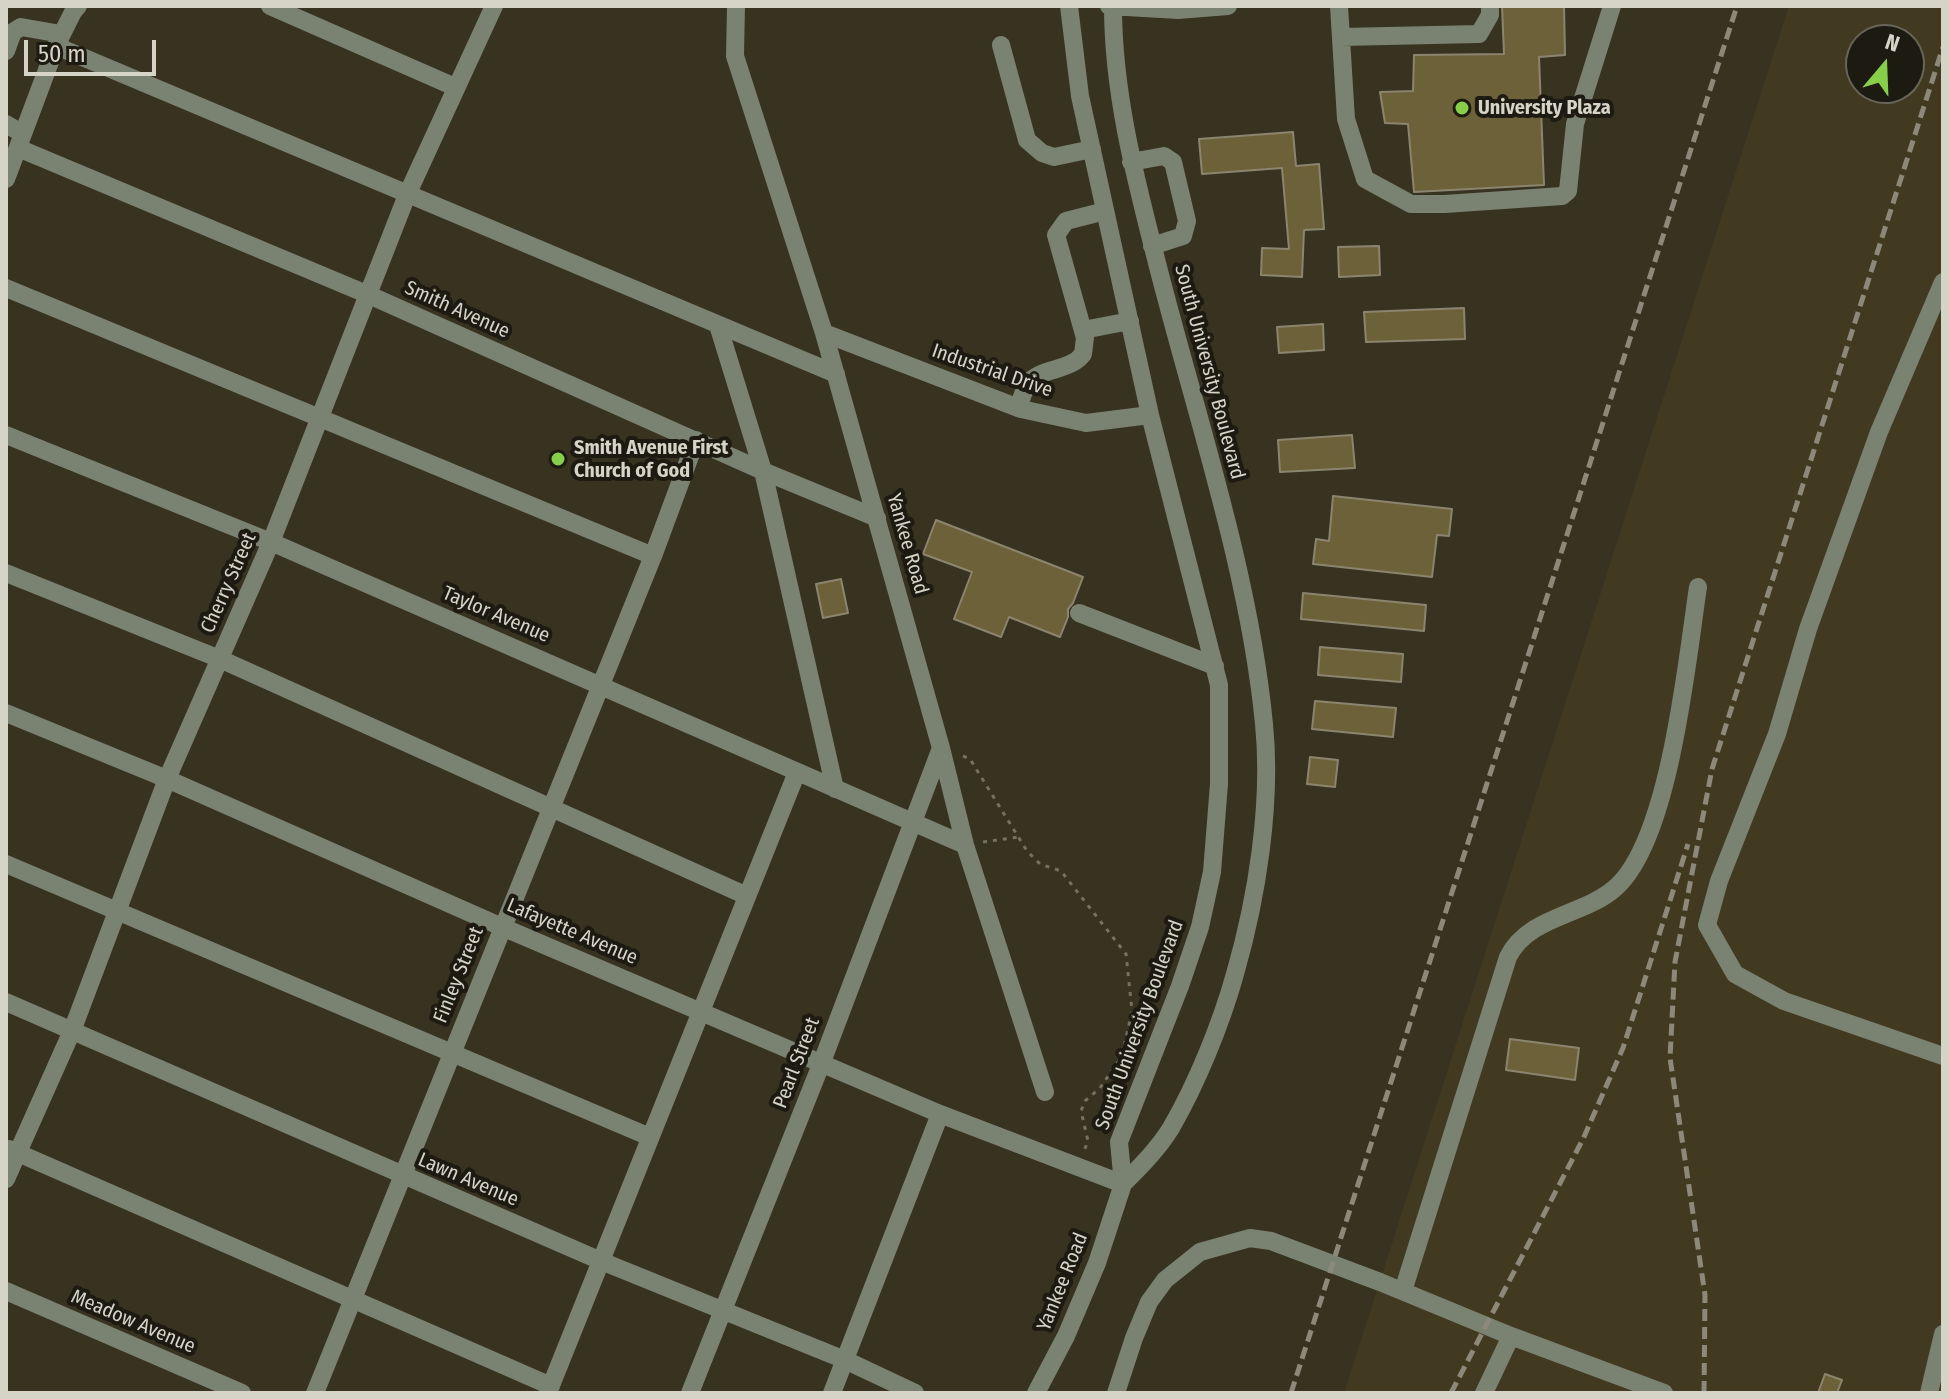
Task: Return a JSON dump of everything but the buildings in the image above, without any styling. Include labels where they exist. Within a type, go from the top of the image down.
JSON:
[{"type":"street","points":[[6,179],[59,40],[78,6]]},
{"type":"street","points":[[270,6],[455,87]]},
{"type":"street","name":"Cherry Street","points":[[6,1179],[12,1151],[72,1031],[167,779],[271,542],[407,195],[494,6]]},
{"type":"street","name":"Yankee Road","points":[[736,6],[735,56],[824,333],[941,748],[965,845],[1045,1092]]},
{"type":"street","name":"South University Boulevard","points":[[1069,6],[1080,96],[1150,415],[1219,685],[1219,770],[1212,872],[1200,927],[1180,986],[1119,1142],[1123,1184]]},
{"type":"street","points":[[1112,7],[1228,6]]},
{"type":"street","points":[[1339,6],[1346,119],[1365,179],[1411,204],[1562,196],[1568,191],[1575,124],[1612,6]]},
{"type":"street","points":[[1341,37],[1479,34],[1490,15],[1490,6]]},
{"type":"street","name":"South University Boulevard","points":[[1112,7],[1119,92],[1131,162],[1223,512],[1251,631],[1265,726],[1265,784],[1254,889],[1243,946],[1215,1034],[1171,1128],[1123,1184]]},
{"type":"street","points":[[6,51],[13,32],[21,27],[59,40],[407,195],[836,374]]},
{"type":"street","points":[[1001,45],[1027,140],[1042,153],[1054,157],[1092,149]]},
{"type":"street","name":"Smith Avenue","points":[[6,124],[21,141],[763,471],[877,518]]},
{"type":"street","points":[[1131,162],[1164,156],[1173,162],[1187,221],[1183,236],[1152,246]]},
{"type":"street","points":[[1018,408],[1027,385],[1035,378],[1081,358],[1086,343],[1057,231],[1066,221],[1105,211]]},
{"type":"street","points":[[1943,282],[1879,432],[1808,629],[1777,734],[1719,881],[1707,925],[1735,974],[1784,1001],[1939,1055],[1943,1075]]},
{"type":"street","points":[[6,288],[653,556]]},
{"type":"street","points":[[1083,330],[1130,321]]},
{"type":"street","points":[[718,325],[763,471],[835,789]]},
{"type":"street","name":"Industrial Drive","points":[[824,333],[1018,408],[1086,423],[1150,415]]},
{"type":"street","name":"Taylor Avenue","points":[[6,435],[271,542],[965,845]]},
{"type":"street","name":"Finley Street","points":[[315,1393],[653,556],[696,440]]},
{"type":"street","points":[[6,573],[220,659],[747,896]]},
{"type":"street","points":[[1403,1291],[1512,949],[1531,931],[1611,892],[1625,879],[1644,844],[1663,793],[1682,699],[1698,587]]},
{"type":"street","points":[[1079,613],[1215,666]]},
{"type":"street","name":"Lafayette Avenue","points":[[6,713],[167,779],[502,927],[940,1114],[1123,1184]]},
{"type":"street","name":"Pearl Street","points":[[690,1393],[822,1062],[941,748]]},
{"type":"street","points":[[12,1151],[353,1298],[549,1389],[797,772]]},
{"type":"street","points":[[6,864],[650,1137]]},
{"type":"street","name":"Lawn Avenue","points":[[6,1002],[403,1176],[845,1360],[915,1393]]},
{"type":"street","points":[[832,1393],[940,1114]]},
{"type":"street","name":"Yankee Road","points":[[1036,1393],[1066,1336],[1091,1277],[1123,1184]]},
{"type":"street","points":[[1116,1393],[1149,1302],[1165,1280],[1200,1252],[1250,1238],[1271,1241],[1664,1393]]},
{"type":"street","name":"Meadow Avenue","points":[[6,1291],[242,1393]]},
{"type":"street","points":[[1929,1393],[1943,1334]]},
{"type":"street","points":[[1484,1393],[1511,1336]]},
{"type":"path","points":[[941,748],[970,759],[1019,837],[1040,864],[1061,871],[1126,954],[1132,1011],[1122,1056],[1100,1088],[1085,1101],[1081,1111],[1088,1141],[1078,1166]]},
{"type":"path","points":[[965,845],[1019,837]]},
{"type":"shaded area","points":[[1789,6],[1943,6],[1943,1393],[1344,1393]]},
{"type":"railway","points":[[1291,1393],[1737,6]]},
{"type":"railway","points":[[1704,1393],[1705,1295],[1670,1058],[1675,962],[1712,769],[1943,47]]},
{"type":"railway","points":[[1451,1393],[1583,1139],[1623,1048],[1688,844]]},
{"type":"place","name":"University Plaza","points":[[1462,108]]},
{"type":"place","name":"Smith Avenue First Church of God","points":[[558,459]]}]
